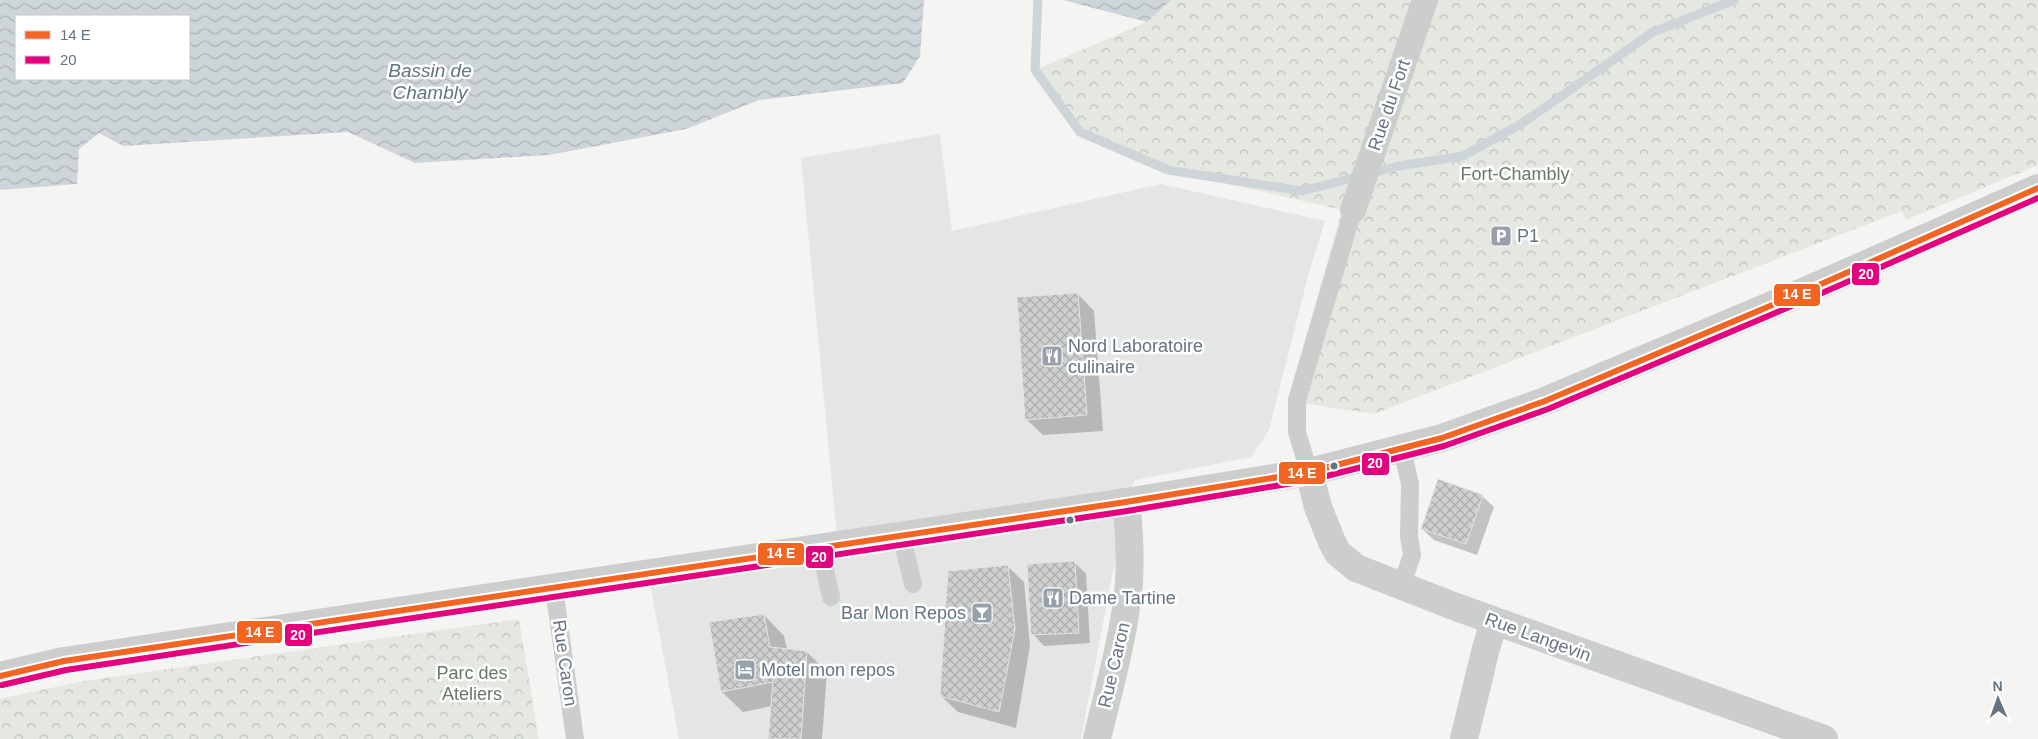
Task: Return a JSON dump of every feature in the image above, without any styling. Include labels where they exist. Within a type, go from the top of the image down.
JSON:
[{"type":"street","name":"Rue du Fort","points":[[1353,210],[1425,0]]},
{"type":"street","points":[[0,676],[72,660],[1126,502],[1309,472],[1402,449],[1510,415],[1590,383],[2038,188]]},
{"type":"street","name":"Rue Langevin","points":[[1309,472],[1324,525],[1338,553],[1356,568],[1401,587],[1494,621],[1824,739]]},
{"type":"street","name":"Rue Caron","points":[[1097,739],[1126,609],[1130,538],[1126,502]]},
{"type":"street","points":[[1464,739],[1484,652],[1494,621]]},
{"type":"lane","points":[[1309,472],[1297,432],[1297,400],[1353,210]]},
{"type":"lane","points":[[1401,587],[1412,555],[1409,536],[1410,484],[1402,449]]},
{"type":"lane","points":[[901,535],[913,584]]},
{"type":"lane","points":[[820,547],[831,596]]},
{"type":"lane","name":"Rue Caron","points":[[554,588],[575,739]]},
{"type":"shaded area","points":[[940,134],[952,231],[1161,184],[1325,221],[1308,276],[1269,430],[1251,457],[1135,480],[1126,502],[1081,739],[679,739],[646,562],[837,537],[801,158]]},
{"type":"green space","name":"Fort-Chambly","points":[[1151,0],[2038,0],[2038,165],[1906,220],[1902,211],[1374,414],[1288,401],[1342,210],[1168,170],[1080,132],[1035,70],[1147,22],[1149,20]]},
{"type":"green space","name":"Parc des Ateliers","points":[[519,619],[539,739],[0,739],[0,699],[7,697],[84,681]]},
{"type":"water","name":"Bassin de Chambly","points":[[0,0],[924,0],[920,56],[903,83],[759,100],[686,129],[549,155],[415,163],[348,132],[123,146],[99,133],[79,149],[77,184],[0,190]]},
{"type":"water","points":[[1063,0],[1171,0],[1147,22]]},
{"type":"building","name":"Nord Laboratoire culinaire","points":[[1078,293],[1087,415],[1025,420],[1017,297]]},
{"type":"building","points":[[1438,479],[1483,495],[1466,544],[1421,529]]},
{"type":"building","name":"Dame Tartine","points":[[1075,561],[1079,633],[1031,635],[1027,564]]},
{"type":"building","points":[[1008,565],[1015,629],[999,712],[940,696],[948,571]]},
{"type":"building","points":[[764,614],[770,647],[807,651],[801,739],[768,739],[773,682],[721,692],[709,622]]},
{"type":"waterway","points":[[1038,0],[1035,70],[1080,132],[1168,170],[1302,191],[1399,166],[1463,156],[1521,124],[1653,32],[1734,0]]},
{"type":"transit line","points":[[0,676],[64,661],[1126,502],[1309,472],[1442,438],[1545,401],[1810,289],[2038,188]]},
{"type":"transit line","name":"20","points":[[2,685],[66,670],[1127,511],[1311,480],[1444,446],[1548,409],[1813,297],[2038,198]]},
{"type":"place","name":"P1","points":[[1501,236]]},
{"type":"place","name":"Nord Laboratoire culinaire","points":[[1052,356]]},
{"type":"place","name":"Dame Tartine","points":[[1053,598]]},
{"type":"place","name":"Bar Mon Repos","points":[[982,613]]},
{"type":"place","name":"Motel mon repos","points":[[745,670]]}]
